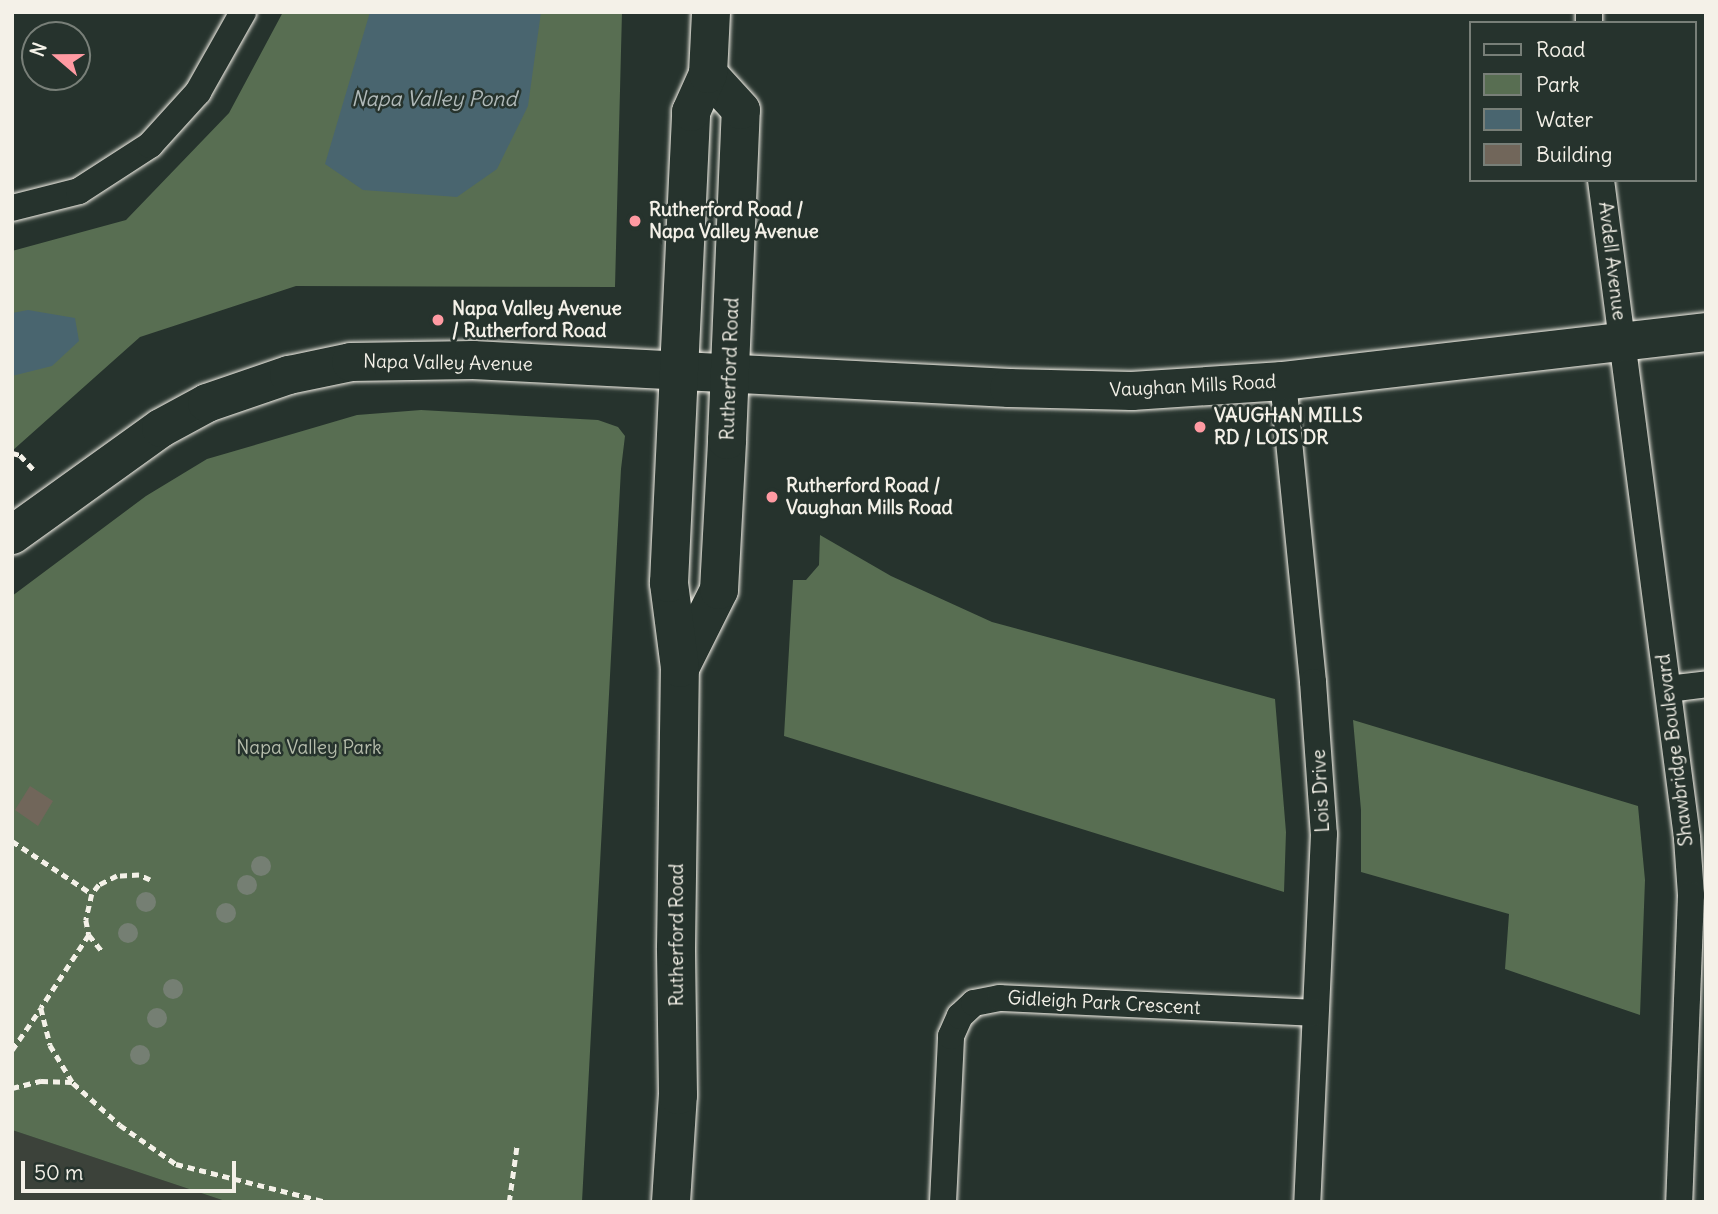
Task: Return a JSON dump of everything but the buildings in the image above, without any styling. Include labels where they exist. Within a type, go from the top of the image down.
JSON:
[{"type":"main road","name":"Rutherford Road","points":[[671,1202],[678,1096],[676,948],[680,668],[669,583],[691,112],[708,74],[711,12]]},
{"type":"main road","name":"Rutherford Road","points":[[680,668],[719,590],[730,374],[741,110],[708,74]]},
{"type":"main road","name":"Vaughan Mills Road","points":[[678,370],[1096,391],[1283,381],[1706,332]]},
{"type":"main road","name":"Napa Valley Avenue","points":[[12,535],[161,428],[207,403],[300,372],[351,362],[430,359],[678,370]]},
{"type":"street","points":[[12,208],[79,191],[150,145],[198,92],[243,12]]},
{"type":"street","name":"Avdell Avenue","points":[[1601,182],[1622,343]]},
{"type":"street","name":"Shawbridge Boulevard","points":[[1622,343],[1687,838],[1690,895],[1679,1202]]},
{"type":"street","name":"Lois Drive","points":[[1283,381],[1322,802],[1323,872],[1307,1202]]},
{"type":"street","points":[[1668,690],[1706,684]]},
{"type":"street","name":"Gidleigh Park Crescent","points":[[943,1202],[951,1037],[960,1016],[974,1003],[1000,998],[1315,1013]]},
{"type":"path","points":[[12,453],[20,455],[35,471]]},
{"type":"path","points":[[12,841],[92,894]]},
{"type":"path","points":[[103,952],[89,935],[86,920],[92,894],[99,886],[117,876],[139,875],[150,880]]},
{"type":"path","points":[[12,1050],[89,935]]},
{"type":"path","points":[[41,1008],[50,1045],[73,1083],[120,1125],[176,1164],[326,1202]]},
{"type":"path","points":[[12,1088],[41,1081],[73,1083]]},
{"type":"path","points":[[509,1202],[517,1144]]},
{"type":"shaded area","points":[[12,1130],[228,1202],[12,1202]]},
{"type":"green space","points":[[283,12],[622,12],[615,287],[296,286],[140,337],[12,451],[12,251],[126,220],[229,113]]},
{"type":"green space","name":"Napa Valley Park","points":[[421,410],[598,420],[618,427],[625,436],[621,469],[582,1202],[228,1202],[12,1130],[12,596],[146,496],[207,459],[357,415]]},
{"type":"green space","points":[[820,535],[891,576],[992,622],[1275,699],[1286,832],[1284,892],[784,736],[793,580],[806,580],[819,565]]},
{"type":"green space","points":[[1353,720],[1638,806],[1645,880],[1640,1015],[1505,969],[1509,914],[1361,872],[1361,810]]},
{"type":"water","name":"Napa Valley Pond","points":[[370,12],[541,12],[528,106],[497,169],[457,197],[363,190],[325,164]]},
{"type":"water","points":[[28,310],[75,318],[79,341],[52,366],[12,376],[12,313]]},
{"type":"place","name":"Rutherford Road / Napa Valley Avenue","points":[[635,221]]},
{"type":"place","name":"Napa Valley Avenue / Rutherford Road","points":[[438,320]]},
{"type":"place","name":"VAUGHAN MILLS RD / LOIS DR","points":[[1200,427]]},
{"type":"place","name":"Rutherford Road / Vaughan Mills Road","points":[[772,497]]}]
